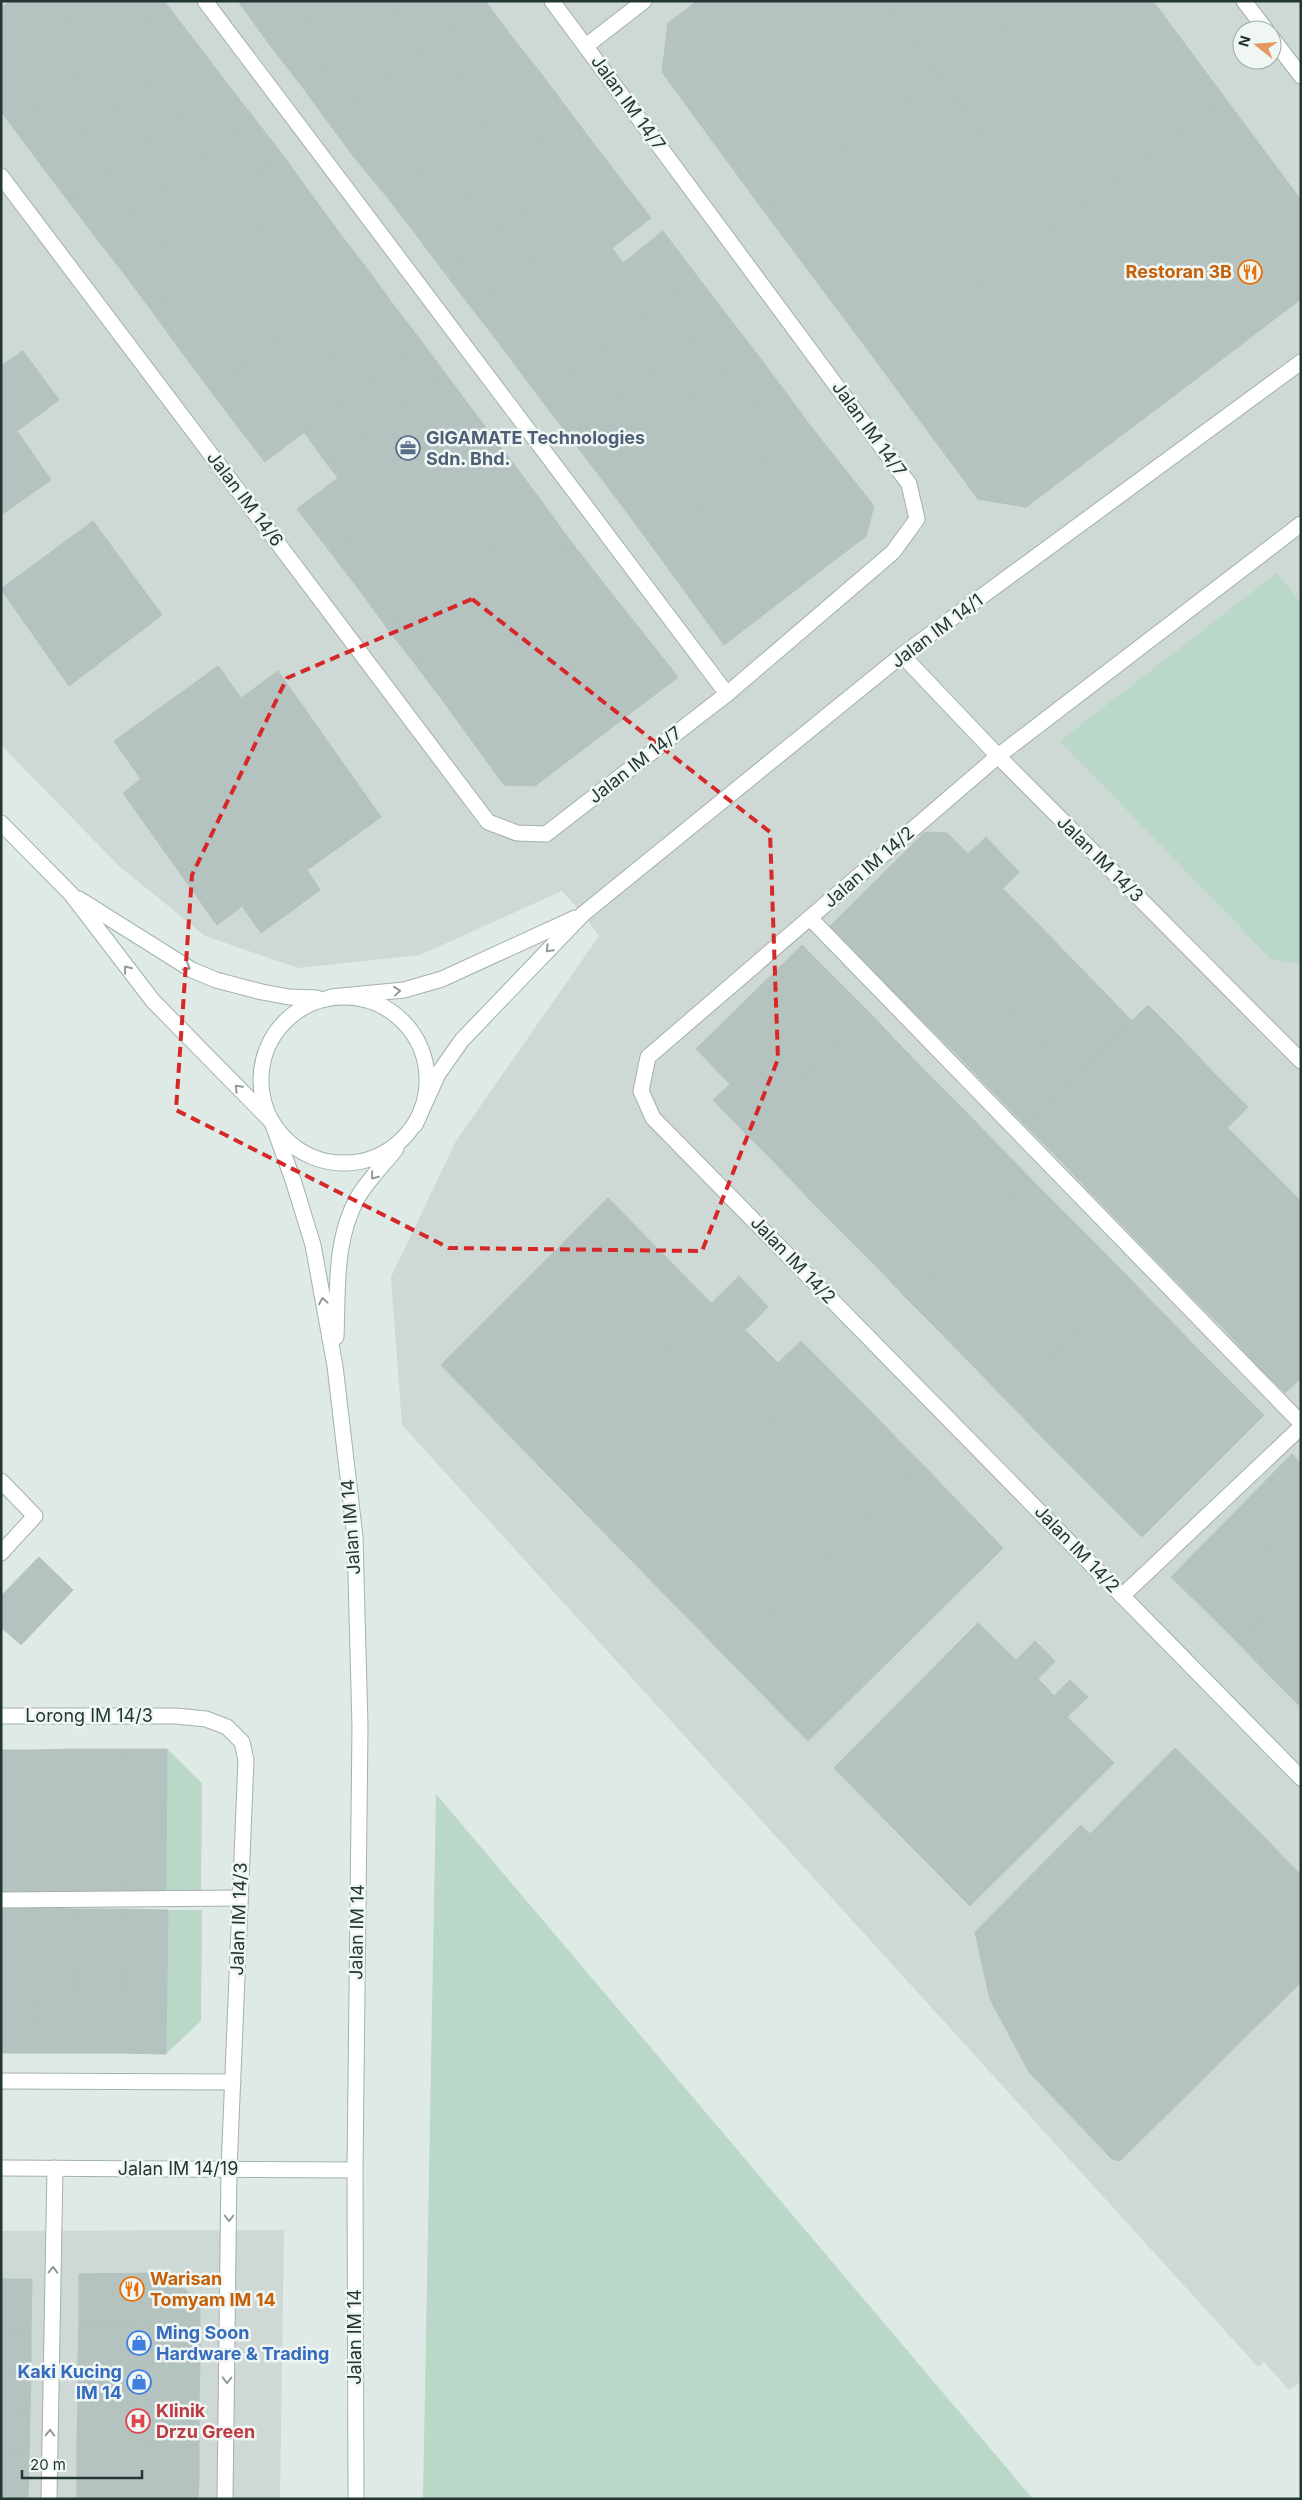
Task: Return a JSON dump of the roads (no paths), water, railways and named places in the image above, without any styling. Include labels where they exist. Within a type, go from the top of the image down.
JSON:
[{"type":"street","points":[[206,1],[727,694]]},
{"type":"street","name":"Jalan IM 14/7","points":[[488,822],[517,833],[546,834],[727,694],[893,552],[917,519],[909,484],[552,1]]},
{"type":"street","points":[[586,46],[644,1]]},
{"type":"street","points":[[1244,1],[1258,20]]},
{"type":"street","points":[[1282,51],[1301,76]]},
{"type":"street","name":"Jalan IM 14/6","points":[[1,176],[488,822]]},
{"type":"street","name":"Jalan IM 14/1","points":[[583,914],[902,656],[1301,362]]},
{"type":"street","points":[[998,756],[1299,529]]},
{"type":"street","name":"Jalan IM 14/3","points":[[902,656],[998,756],[1301,1061]]},
{"type":"street","name":"Jalan IM 14/2","points":[[998,756],[648,1058],[641,1092],[653,1118],[1301,1778]]},
{"type":"street","points":[[1,823],[72,894],[153,1001],[272,1122],[290,1145],[314,1159],[342,1164],[370,1160],[396,1146],[415,1125],[438,1074],[462,1040],[583,914]]},
{"type":"street","points":[[72,894],[200,973],[262,992],[305,999],[404,990],[442,979],[583,914]]},
{"type":"street","points":[[810,918],[1301,1425],[1122,1596]]},
{"type":"street","points":[[272,1122],[262,1097],[261,1070],[268,1044],[284,1022],[304,1006],[331,997],[357,997],[383,1006],[404,1021],[420,1044],[427,1070],[426,1099],[415,1125]]},
{"type":"street","name":"Jalan IM 14","points":[[272,1122],[293,1180],[313,1245],[335,1366],[355,1537],[360,1727],[355,2170],[356,2499]]},
{"type":"street","name":"Jalan IM 14","points":[[335,1366],[339,1270],[342,1238],[349,1215],[359,1196],[415,1125]]},
{"type":"street","points":[[1,1481],[35,1516],[1,1553]]},
{"type":"street","name":"Lorong IM 14/3","points":[[1,1716],[176,1716]]},
{"type":"street","name":"Jalan IM 14/3","points":[[176,1716],[206,1718],[227,1728],[242,1742],[246,1760],[229,2169],[225,2499]]},
{"type":"street","points":[[1,1900],[239,1898]]},
{"type":"street","points":[[1,2081],[233,2082]]},
{"type":"street","name":"Jalan IM 14/19","points":[[1,2168],[355,2170]]},
{"type":"street","points":[[48,2499],[55,2168]]},
{"type":"place","name":"Restoran 3B","points":[[1250,272]]},
{"type":"place","name":"GIGAMATE Technologies Sdn. Bhd.","points":[[408,448]]},
{"type":"place","name":"Warisan Tomyam IM 14","points":[[132,2289]]},
{"type":"place","name":"Ming Soon Hardware & Trading","points":[[139,2343]]},
{"type":"place","name":"Kaki Kucing IM 14","points":[[139,2382]]},
{"type":"place","name":"Klinik Drzu Green","points":[[138,2421]]}]
